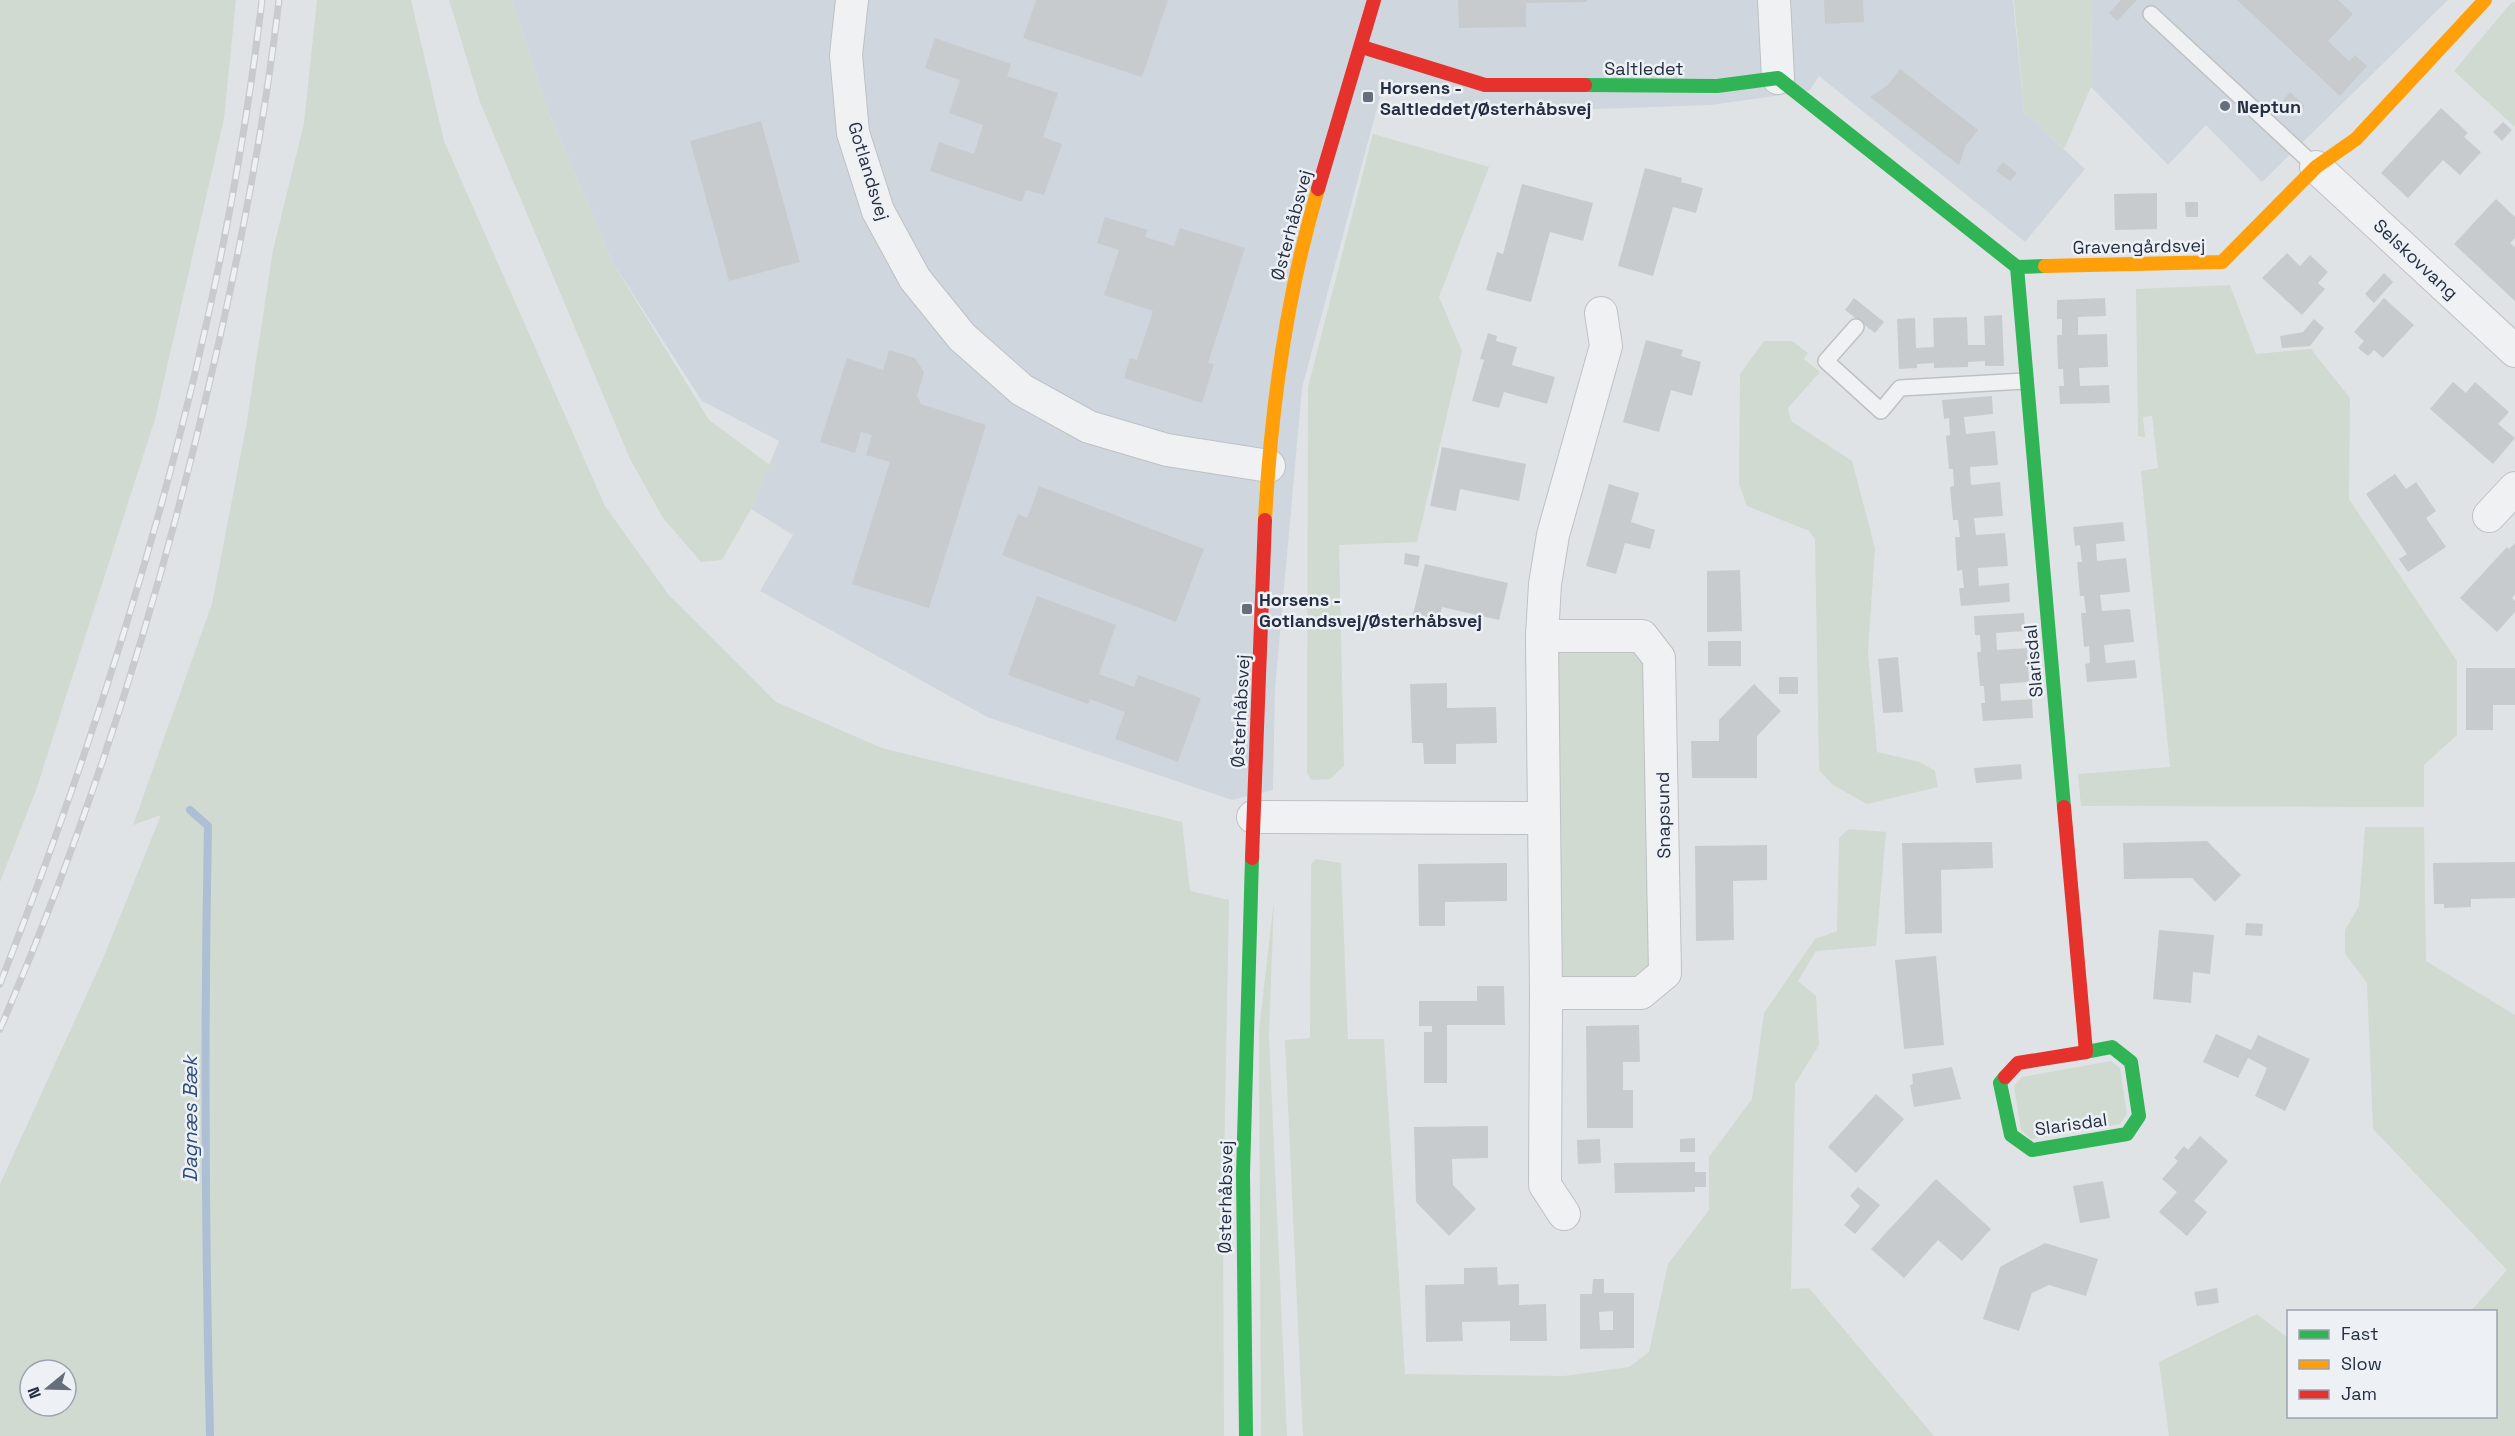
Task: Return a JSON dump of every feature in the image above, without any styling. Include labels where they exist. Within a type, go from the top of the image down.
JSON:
[{"type":"street","name":"Gotlandsvej","points":[[852,0],[846,55],[854,133],[878,211],[915,279],[962,337],[1022,390],[1089,427],[1167,450],[1269,466]]},
{"type":"street","name":"Østerhåbsvej","points":[[1246,1436],[1242,1313],[1247,958],[1269,466],[1283,337],[1296,278],[1317,195],[1374,0]]},
{"type":"street","points":[[1774,0],[1778,78],[2017,267]]},
{"type":"street","name":"Gravengårdsvej","points":[[2017,267],[2222,262],[2316,167],[2355,140],[2485,0]]},
{"type":"street","name":"Saltledet","points":[[1362,47],[1485,85],[1717,86],[1778,78]]},
{"type":"street","name":"Selskovvang","points":[[2316,167],[2515,351]]},
{"type":"street","name":"Slarisdal","points":[[2017,267],[2025,381],[2086,1052]]},
{"type":"street","points":[[1564,1214],[1545,1185],[1546,993],[1542,818],[1542,636],[1545,584],[1553,535],[1606,346],[1601,313]]},
{"type":"street","points":[[2489,516],[2515,489]]},
{"type":"street","name":"Snapsund","points":[[1542,636],[1642,636],[1659,658],[1664,832],[1665,973],[1641,993],[1546,993]]},
{"type":"street","points":[[1253,817],[1542,818]]},
{"type":"street","name":"Slarisdal","points":[[2112,1047],[2131,1062],[2139,1116],[2127,1134],[2032,1150],[2011,1135],[2000,1083],[2018,1063],[2086,1052],[2112,1047]]},
{"type":"lane","points":[[2151,14],[2316,167]]},
{"type":"lane","points":[[1856,327],[1826,361],[1881,411],[1900,388],[2025,381]]},
{"type":"shaded area","points":[[0,0],[236,0],[224,119],[155,419],[36,790],[0,882]]},
{"type":"shaded area","points":[[317,0],[411,0],[444,141],[605,506],[668,594],[776,702],[882,748],[1182,822],[1190,891],[1229,900],[1223,1222],[1224,1436],[0,1436],[0,1184],[102,961],[161,815],[133,825],[212,604],[246,427],[273,250],[304,123]]},
{"type":"shaded area","points":[[449,0],[512,0],[546,106],[613,263],[709,420],[770,465],[751,509],[722,560],[701,562],[663,518],[630,459],[480,102]]},
{"type":"shaded area","points":[[512,0],[2013,0],[2024,112],[2085,169],[2025,242],[1819,76],[1809,91],[1711,105],[1487,113],[1384,82],[1302,388],[1275,689],[1273,790],[1232,800],[987,717],[760,591],[793,535],[751,509],[779,441],[702,401],[613,263],[546,106]]},
{"type":"shaded area","points":[[2014,0],[2092,0],[2091,87],[2064,149],[2024,112]]},
{"type":"shaded area","name":"Neptun","points":[[2092,0],[2448,0],[2262,182],[2206,125],[2168,165],[2091,87]]},
{"type":"shaded area","points":[[2515,2],[2515,127],[2454,71],[2511,3]]},
{"type":"shaded area","points":[[1373,134],[1489,167],[1439,297],[1462,351],[1417,542],[1339,545],[1344,766],[1330,779],[1311,780],[1307,773],[1308,387]]},
{"type":"shaded area","points":[[2230,285],[2256,354],[2311,349],[2350,398],[2349,499],[2457,661],[2457,735],[2424,765],[2424,807],[2081,806],[2078,774],[2170,767],[2141,471],[2158,468],[2152,416],[2143,417],[2145,437],[2138,436],[2136,289]]},
{"type":"shaded area","points":[[1764,341],[1792,341],[1808,353],[1804,359],[1820,372],[1788,408],[1791,421],[1852,461],[1875,548],[1868,652],[1877,752],[1920,762],[1935,771],[1938,787],[1867,804],[1833,785],[1819,770],[1815,539],[1809,531],[1747,506],[1739,484],[1740,374]]},
{"type":"shaded area","points":[[1562,648],[1641,648],[1651,657],[1654,975],[1566,986],[1553,974],[1552,661]]},
{"type":"shaded area","points":[[2365,827],[2424,827],[2426,961],[2515,1015],[2515,1436],[2169,1436],[2159,1362],[2257,1314],[2287,1337],[2287,1418],[2497,1418],[2497,1310],[2472,1310],[2507,1270],[2373,1129],[2367,983],[2345,954],[2345,930],[2359,906]]},
{"type":"shaded area","points":[[1849,829],[1886,832],[1876,946],[1816,951],[1798,981],[1816,996],[1819,1045],[1795,1084],[1791,1289],[1809,1288],[1934,1436],[1303,1436],[1285,1040],[1310,1038],[1311,864],[1316,859],[1341,863],[1348,1039],[1384,1039],[1405,1374],[1564,1376],[1629,1367],[1649,1352],[1668,1264],[1709,1210],[1709,1157],[1752,1099],[1764,1013],[1815,939],[1837,931],[1839,838]]},
{"type":"shaded area","points":[[1274,900],[1269,1036],[1287,1436],[1261,1436],[1259,1030]]},
{"type":"shaded area","points":[[2111,1061],[2120,1068],[2127,1114],[2120,1124],[2031,1139],[2021,1130],[2014,1086],[2022,1077]]},
{"type":"building","points":[[1036,0],[1168,0],[1142,77],[1023,38]]},
{"type":"building","points":[[1458,0],[1587,0],[1587,2],[1526,3],[1526,27],[1459,28]]},
{"type":"building","points":[[1824,0],[1863,0],[1864,22],[1825,24]]},
{"type":"building","points":[[2121,0],[2137,0],[2117,21],[2109,13]]},
{"type":"building","points":[[2237,0],[2338,0],[2353,14],[2328,41],[2349,61],[2355,55],[2367,66],[2340,96]]},
{"type":"building","points":[[935,38],[1011,64],[1007,76],[1058,93],[1043,137],[1062,144],[1044,195],[1026,190],[1022,202],[930,171],[939,142],[974,154],[983,125],[949,113],[960,80],[925,68]]},
{"type":"building","points":[[1900,69],[1978,130],[1966,145],[1959,165],[1870,97],[1888,85]]},
{"type":"building","points":[[2290,92],[2305,106],[2298,114],[2283,100]]},
{"type":"building","points":[[2441,108],[2468,133],[2464,137],[2481,152],[2460,175],[2443,160],[2408,198],[2381,173]]},
{"type":"building","points":[[761,121],[800,262],[729,281],[690,141]]},
{"type":"building","points":[[2503,122],[2512,130],[2502,141],[2493,132]]},
{"type":"building","points":[[2003,162],[2017,173],[2010,181],[1996,171]]},
{"type":"building","points":[[1645,168],[1682,178],[1681,182],[1703,188],[1696,213],[1673,207],[1653,276],[1618,266]]},
{"type":"building","points":[[1522,184],[1593,203],[1583,241],[1550,232],[1531,302],[1486,290],[1497,252],[1503,254]]},
{"type":"building","points":[[2157,193],[2157,229],[2115,230],[2114,194]]},
{"type":"building","points":[[2496,199],[2515,217],[2515,238],[2510,243],[2515,247],[2515,301],[2454,244]]},
{"type":"building","points":[[2185,202],[2198,202],[2198,217],[2186,217]]},
{"type":"building","points":[[1105,217],[1148,230],[1145,237],[1174,246],[1180,228],[1245,248],[1208,363],[1214,364],[1202,403],[1124,378],[1130,358],[1137,360],[1153,311],[1104,295],[1119,250],[1097,243]]},
{"type":"building","points":[[2287,253],[2300,266],[2310,255],[2328,272],[2318,283],[2325,289],[2302,315],[2262,278]]},
{"type":"building","points":[[2384,273],[2393,282],[2374,303],[2365,294]]},
{"type":"building","points":[[1854,298],[1884,322],[1875,333],[1845,310]]},
{"type":"building","points":[[2105,298],[2106,316],[2078,317],[2078,335],[2107,334],[2108,367],[2079,368],[2080,386],[2109,385],[2110,403],[2060,404],[2059,386],[2064,386],[2063,369],[2058,369],[2057,335],[2062,335],[2062,319],[2057,319],[2057,300]]},
{"type":"building","points":[[2384,298],[2414,325],[2383,358],[2374,350],[2368,356],[2358,348],[2364,341],[2354,332]]},
{"type":"building","points":[[2002,315],[2004,366],[1985,366],[1985,361],[1968,362],[1968,367],[1934,368],[1934,363],[1917,364],[1917,368],[1899,369],[1897,319],[1915,318],[1916,348],[1934,347],[1933,318],[1967,317],[1968,345],[1985,345],[1984,316]]},
{"type":"building","points":[[2314,319],[2324,328],[2310,346],[2282,348],[2280,336],[2303,332]]},
{"type":"building","points":[[1488,333],[1497,336],[1496,341],[1517,347],[1512,365],[1555,377],[1547,404],[1504,392],[1499,408],[1472,401],[1484,360],[1480,359]]},
{"type":"building","points":[[1646,340],[1683,350],[1681,356],[1701,362],[1692,396],[1671,390],[1659,432],[1623,422]]},
{"type":"building","points":[[889,350],[915,358],[924,372],[917,396],[921,404],[986,425],[929,608],[852,584],[890,462],[866,455],[872,435],[861,432],[855,453],[820,442],[847,358],[883,370]]},
{"type":"building","points":[[2453,382],[2466,393],[2475,382],[2509,412],[2498,424],[2515,438],[2493,464],[2430,409]]},
{"type":"building","points":[[1992,396],[1993,414],[1964,417],[1966,434],[1995,431],[1998,465],[1970,467],[1971,485],[2000,482],[2003,516],[1974,518],[1976,535],[2005,533],[2008,566],[1978,568],[1979,586],[2009,583],[2010,602],[1961,606],[1959,588],[1964,588],[1962,570],[1957,571],[1955,537],[1960,537],[1958,520],[1953,520],[1950,487],[1954,486],[1953,469],[1949,469],[1946,436],[1950,435],[1949,418],[1944,419],[1942,400]]},
{"type":"building","points":[[1442,447],[1526,464],[1519,501],[1460,489],[1456,511],[1430,506]]},
{"type":"building","points":[[2395,474],[2406,489],[2416,482],[2436,511],[2426,518],[2446,547],[2408,572],[2399,559],[2407,554],[2366,494]]},
{"type":"building","points":[[1609,484],[1639,493],[1631,522],[1655,530],[1650,549],[1625,543],[1616,574],[1586,566]]},
{"type":"building","points":[[1039,486],[1204,549],[1176,622],[1002,555],[1018,514],[1027,518]]},
{"type":"building","points":[[2123,522],[2125,541],[2096,544],[2097,561],[2126,558],[2130,592],[2100,595],[2102,611],[2130,609],[2134,642],[2104,645],[2106,663],[2135,660],[2137,678],[2087,682],[2085,664],[2090,663],[2089,646],[2084,647],[2081,613],[2086,613],[2084,596],[2080,596],[2077,562],[2082,562],[2080,545],[2075,546],[2073,527]]},
{"type":"building","points":[[2515,543],[2515,594],[2512,598],[2515,601],[2515,612],[2497,632],[2460,598],[2507,547],[2509,549]]},
{"type":"building","points":[[1405,553],[1420,556],[1418,567],[1404,564]]},
{"type":"building","points":[[1425,564],[1508,583],[1499,620],[1442,607],[1437,629],[1411,623]]},
{"type":"building","points":[[1740,570],[1742,631],[1707,632],[1707,571]]},
{"type":"building","points":[[1037,596],[1116,625],[1099,674],[1134,687],[1138,675],[1201,698],[1178,762],[1115,739],[1125,712],[1090,699],[1088,704],[1008,675]]},
{"type":"building","points":[[2024,613],[2025,631],[1996,633],[1997,650],[2027,648],[2029,682],[2000,684],[2001,701],[2032,699],[2033,718],[1983,721],[1981,703],[1985,703],[1984,686],[1980,686],[1977,652],[1981,652],[1980,635],[1975,635],[1974,616]]},
{"type":"building","points":[[1708,641],[1741,641],[1741,666],[1708,666]]},
{"type":"building","points":[[1898,657],[1903,712],[1883,713],[1878,659]]},
{"type":"building","points":[[2466,668],[2515,668],[2515,705],[2493,705],[2493,730],[2466,730]]},
{"type":"building","points":[[1779,677],[1798,677],[1798,694],[1779,694]]},
{"type":"building","points":[[1447,683],[1447,708],[1496,707],[1497,743],[1456,744],[1456,764],[1424,764],[1423,743],[1412,743],[1410,684]]},
{"type":"building","points":[[1754,684],[1781,711],[1757,736],[1757,778],[1692,778],[1691,741],[1719,741],[1719,720]]},
{"type":"building","points":[[2021,764],[2022,779],[1976,783],[1974,768]]},
{"type":"building","points":[[2207,841],[2241,875],[2215,902],[2192,878],[2124,879],[2123,843]]},
{"type":"building","points":[[1992,842],[1993,868],[1941,870],[1942,933],[1905,934],[1902,843]]},
{"type":"building","points":[[1767,845],[1767,880],[1733,881],[1734,940],[1696,941],[1695,846]]},
{"type":"building","points":[[2515,862],[2515,898],[2471,899],[2471,907],[2444,908],[2444,904],[2434,904],[2433,863]]},
{"type":"building","points":[[1507,863],[1507,901],[1445,902],[1445,926],[1419,926],[1418,864]]},
{"type":"building","points":[[2246,923],[2263,924],[2262,936],[2245,935]]},
{"type":"building","points":[[2159,930],[2214,935],[2210,974],[2193,972],[2191,1003],[2153,999]]},
{"type":"building","points":[[1936,956],[1944,1045],[1904,1049],[1895,960]]},
{"type":"building","points":[[1477,986],[1504,986],[1505,1025],[1447,1025],[1447,1083],[1424,1083],[1424,1032],[1432,1032],[1432,1026],[1419,1026],[1419,1001],[1477,1001]]},
{"type":"building","points":[[1639,1025],[1640,1062],[1623,1062],[1623,1090],[1633,1090],[1633,1128],[1587,1128],[1586,1026]]},
{"type":"building","points":[[2216,1034],[2251,1050],[2258,1035],[2310,1059],[2285,1111],[2255,1096],[2267,1068],[2248,1058],[2238,1078],[2203,1062]]},
{"type":"building","points":[[1952,1067],[1961,1099],[1914,1107],[1910,1085],[1913,1084],[1912,1074]]},
{"type":"building","points":[[1876,1094],[1904,1119],[1856,1173],[1828,1147]]},
{"type":"building","points":[[1488,1126],[1488,1158],[1452,1159],[1453,1185],[1476,1209],[1449,1236],[1416,1202],[1414,1127]]},
{"type":"building","points":[[2200,1136],[2228,1161],[2194,1201],[2207,1212],[2187,1236],[2159,1212],[2177,1192],[2162,1179],[2178,1161],[2174,1158],[2184,1146],[2188,1150]]},
{"type":"building","points":[[1695,1138],[1695,1152],[1680,1152],[1680,1139]]},
{"type":"building","points":[[1600,1139],[1601,1163],[1578,1164],[1577,1140]]},
{"type":"building","points":[[1695,1162],[1695,1172],[1706,1172],[1706,1187],[1695,1187],[1695,1192],[1615,1193],[1614,1163]]},
{"type":"building","points":[[1936,1179],[1991,1229],[1962,1261],[1938,1240],[1904,1278],[1871,1249]]},
{"type":"building","points":[[2103,1181],[2110,1218],[2080,1223],[2073,1186]]},
{"type":"building","points":[[1858,1187],[1880,1205],[1855,1234],[1844,1225],[1860,1206],[1850,1196]]},
{"type":"building","points":[[2045,1243],[2098,1259],[2086,1296],[2049,1285],[2032,1293],[2019,1331],[1983,1319],[2000,1267]]},
{"type":"building","points":[[1497,1267],[1498,1285],[1519,1284],[1519,1305],[1546,1304],[1547,1341],[1510,1341],[1510,1321],[1462,1322],[1463,1341],[1426,1342],[1425,1285],[1464,1284],[1464,1268]]},
{"type":"building","points":[[1593,1279],[1604,1279],[1604,1293],[1634,1293],[1634,1348],[1580,1349],[1580,1294],[1592,1294]],"holes":[[[1613,1311],[1613,1330],[1600,1330],[1599,1312]]]},
{"type":"building","points":[[2217,1288],[2219,1303],[2197,1306],[2194,1292]]},
{"type":"waterway","name":"Dagnæs Bæk","points":[[190,810],[208,826],[206,1131],[210,1436]]},
{"type":"railway","points":[[0,984],[88,744],[127,623],[162,500],[194,377],[222,252],[244,127],[262,0]]},
{"type":"railway","points":[[0,1029],[66,866],[95,783],[149,615],[173,530],[195,445],[234,270],[260,136],[279,0]]},
{"type":"traffic: fast","points":[[1585,85],[1717,86],[1778,78],[2017,267],[2045,266]]},
{"type":"traffic: fast","points":[[2017,267],[2064,807]]},
{"type":"traffic: fast","points":[[1246,1436],[1243,1174],[1252,858]]},
{"type":"traffic: fast","points":[[2005,1077],[2000,1083],[2011,1135],[2032,1150],[2127,1134],[2139,1116],[2131,1062],[2112,1047],[2086,1052]]},
{"type":"traffic: slow","points":[[2045,266],[2222,262],[2316,167],[2356,139],[2485,0]]},
{"type":"traffic: slow","points":[[1265,520],[1271,436],[1282,353],[1297,270],[1318,189]]},
{"type":"traffic: jam","points":[[1318,189],[1374,0]]},
{"type":"traffic: jam","points":[[1362,47],[1485,85],[1585,85]]},
{"type":"traffic: jam","points":[[1252,858],[1265,520]]},
{"type":"traffic: jam","points":[[2005,1077],[2018,1063],[2086,1052],[2064,807]]},
{"type":"place","name":"Horsens - Saltleddet/Østerhåbsvej","points":[[1368,97]]},
{"type":"place","name":"Neptun","points":[[2225,106]]},
{"type":"place","name":"Horsens - Gotlandsvej/Østerhåbsvej","points":[[1247,609]]}]
